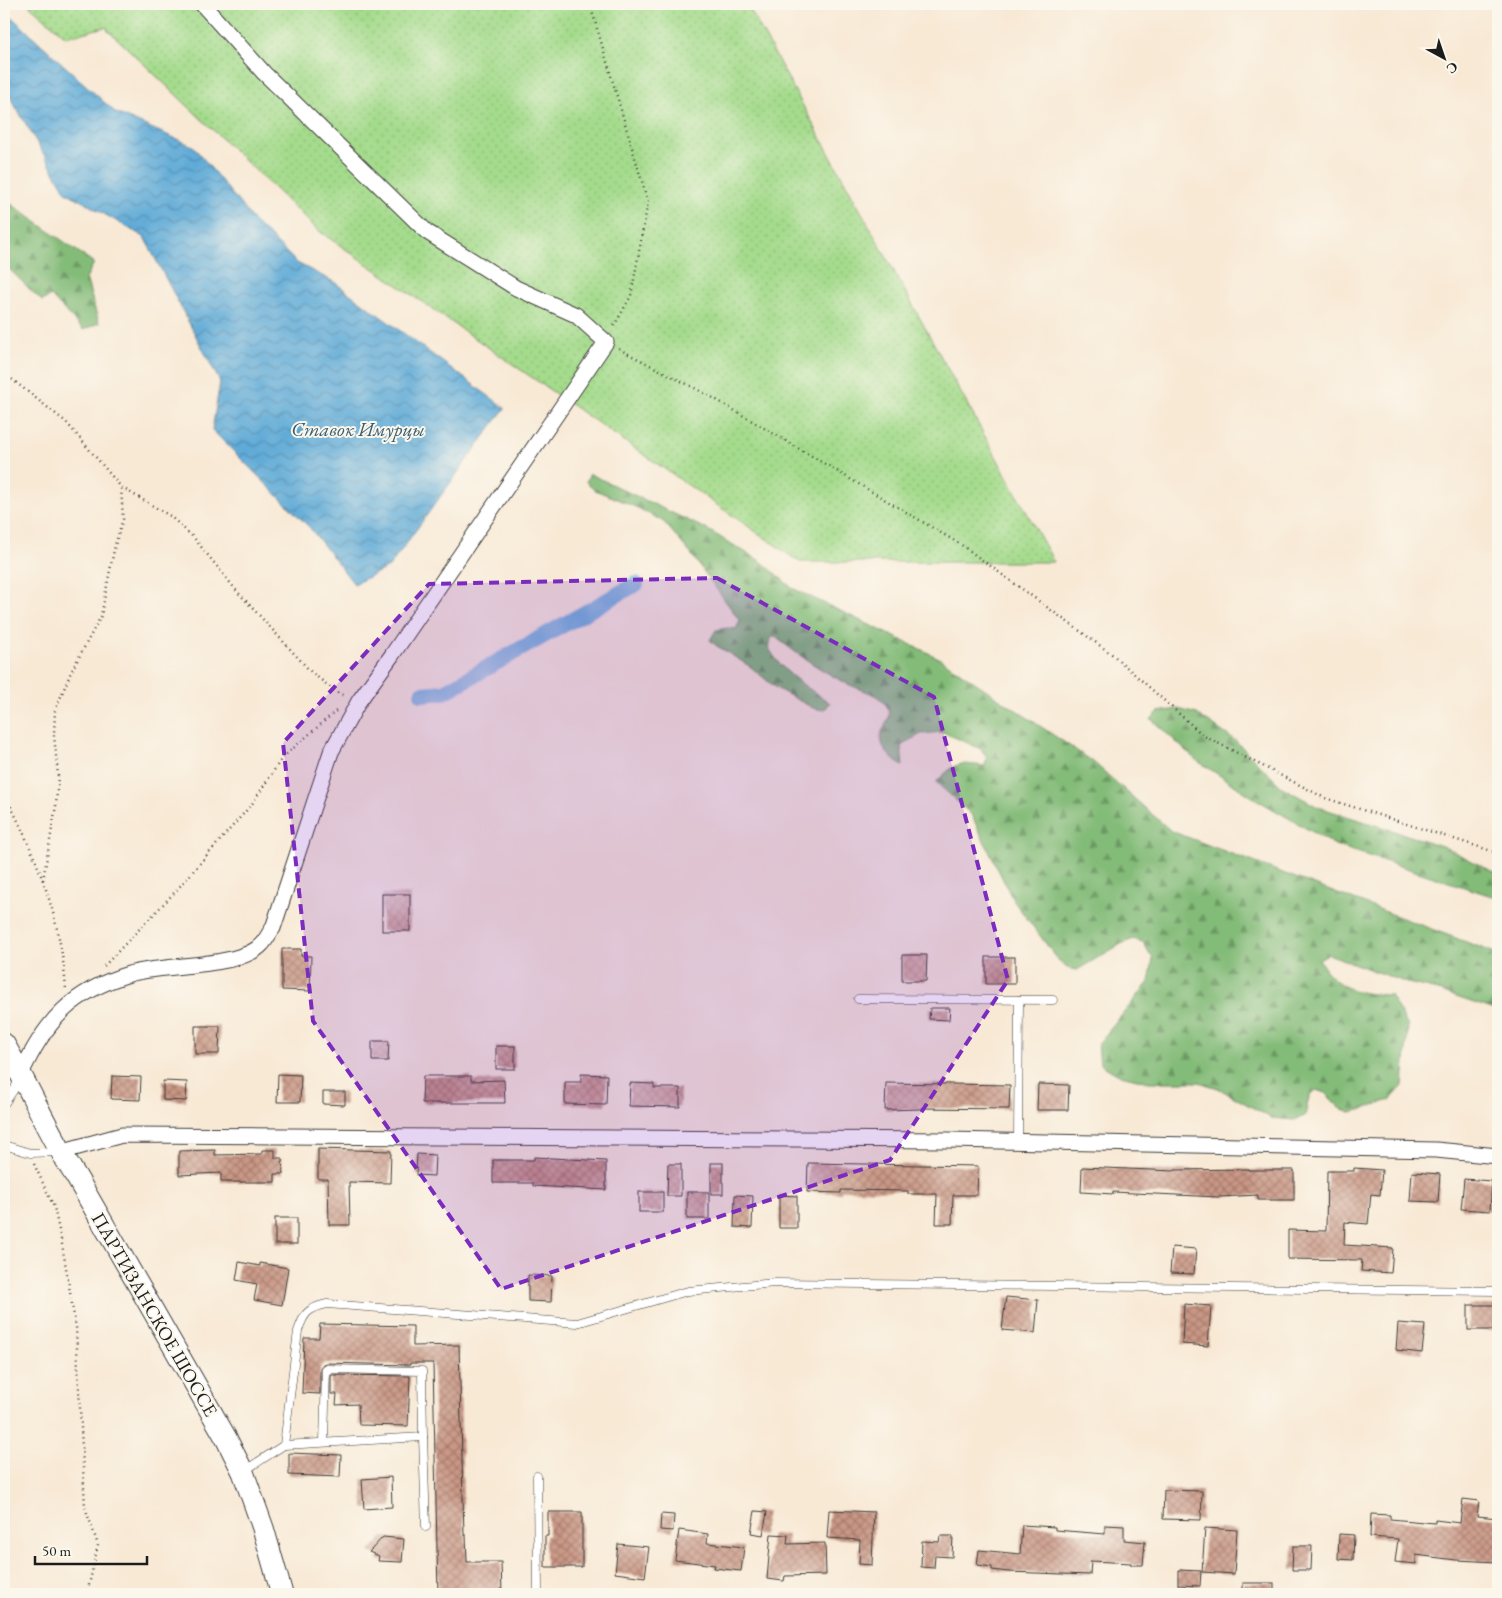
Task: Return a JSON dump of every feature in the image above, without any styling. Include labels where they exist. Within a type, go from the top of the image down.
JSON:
[{"type":"main road","name":"ПАРТИЗАНСКОЕ ШОССЕ","points":[[10,1058],[60,1152],[77,1178],[217,1422],[243,1472],[263,1528],[282,1594]]},
{"type":"street","points":[[10,1058],[30,1054],[46,1029],[67,1005],[95,986],[131,973],[240,958],[261,946],[272,928],[331,752],[359,701],[606,342],[576,315],[516,288],[427,232],[264,73],[202,4]]},
{"type":"street","points":[[60,1152],[122,1135],[938,1140],[1436,1150],[1498,1156]]},
{"type":"lane","points":[[858,999],[1052,1000]]},
{"type":"lane","points":[[1018,1000],[1018,1142]]},
{"type":"lane","points":[[4,1104],[15,1088],[10,1058]]},
{"type":"lane","points":[[4,1145],[30,1153],[60,1152]]},
{"type":"lane","points":[[284,1445],[298,1330],[303,1316],[314,1307],[327,1304],[577,1324],[688,1290],[775,1283],[1498,1291]]},
{"type":"lane","points":[[324,1442],[326,1369],[422,1371],[422,1437],[426,1528]]},
{"type":"lane","points":[[243,1472],[284,1445],[422,1437]]},
{"type":"lane","points":[[537,1476],[538,1594]]},
{"type":"path","points":[[590,4],[648,202],[631,296],[606,342],[710,396],[960,544],[1113,655],[1204,736],[1325,798],[1498,853]]},
{"type":"path","points":[[4,373],[66,422],[121,487],[170,516],[194,538],[236,590],[312,674],[339,694],[359,701]]},
{"type":"path","points":[[44,880],[56,806],[58,776],[54,735],[55,711],[71,672],[101,616],[114,544],[123,519],[121,487]]},
{"type":"path","points":[[100,971],[174,893],[252,804],[282,758],[337,709],[359,701]]},
{"type":"path","points":[[4,793],[24,831],[44,880],[58,929],[67,1005]]},
{"type":"path","points":[[30,1153],[54,1207],[76,1328],[84,1507],[98,1545],[87,1594]]},
{"type":"highlighted area","points":[[717,578],[934,697],[1008,980],[890,1160],[501,1289],[313,1021],[283,743],[429,584]]},
{"type":"green space","points":[[28,4],[747,4],[1054,562],[800,562],[319,231],[105,27],[66,37]]},
{"type":"green space","points":[[4,199],[94,263],[86,278],[99,323],[83,330],[51,296],[42,301],[4,264]]},
{"type":"green space","points":[[590,474],[708,530],[762,562],[792,588],[939,658],[1092,761],[1171,831],[1498,954],[1498,1011],[1426,987],[1407,983],[1328,954],[1319,959],[1333,978],[1340,984],[1358,991],[1390,995],[1408,1026],[1403,1086],[1390,1100],[1350,1112],[1340,1108],[1325,1093],[1316,1090],[1309,1097],[1305,1116],[1294,1120],[1271,1118],[1218,1088],[1199,1082],[1149,1082],[1117,1074],[1100,1064],[1098,1044],[1149,982],[1153,959],[1143,942],[1133,939],[1077,970],[1067,968],[1059,961],[1013,900],[971,814],[936,782],[949,770],[958,765],[985,766],[987,757],[981,749],[943,732],[921,734],[901,746],[903,766],[888,754],[883,746],[881,737],[889,718],[889,710],[886,705],[874,695],[840,680],[820,668],[773,635],[768,646],[780,664],[803,685],[830,703],[824,710],[813,708],[776,688],[751,667],[710,640],[716,630],[736,629],[740,621],[691,554],[664,522],[638,508],[593,489],[586,482]]},
{"type":"green space","points":[[1178,709],[1197,714],[1237,742],[1282,787],[1318,807],[1442,846],[1498,874],[1498,898],[1335,845],[1254,798],[1196,760],[1151,719],[1158,712]]},
{"type":"water","name":"Ставок Имурцы","points":[[4,10],[116,113],[193,146],[254,221],[297,263],[334,282],[505,408],[389,567],[354,584],[310,528],[212,430],[220,382],[144,237],[66,192],[4,87]]},
{"type":"building","points":[[382,894],[410,894],[410,931],[382,931]]},
{"type":"building","points":[[282,949],[301,949],[301,956],[311,956],[310,991],[282,990]]},
{"type":"building","points":[[902,955],[927,955],[926,981],[902,981]]},
{"type":"building","points":[[986,957],[1015,957],[1015,984],[986,984]]},
{"type":"building","points":[[930,1008],[950,1008],[949,1020],[929,1019]]},
{"type":"building","points":[[195,1026],[220,1026],[219,1054],[195,1054]]},
{"type":"building","points":[[372,1041],[389,1041],[388,1061],[372,1061]]},
{"type":"building","points":[[496,1046],[515,1046],[515,1069],[496,1069]]},
{"type":"building","points":[[278,1074],[301,1075],[300,1102],[277,1102]]},
{"type":"building","points":[[581,1074],[607,1075],[606,1105],[565,1104],[565,1082],[581,1082]]},
{"type":"building","points":[[112,1076],[141,1077],[140,1100],[111,1099]]},
{"type":"building","points":[[423,1076],[471,1076],[471,1081],[504,1080],[505,1103],[422,1103]]},
{"type":"building","points":[[163,1081],[187,1082],[186,1101],[163,1100]]},
{"type":"building","points":[[630,1083],[654,1084],[654,1088],[680,1088],[680,1107],[629,1106]]},
{"type":"building","points":[[886,1083],[1010,1085],[1009,1109],[920,1108],[885,1110]]},
{"type":"building","points":[[1038,1084],[1069,1085],[1068,1110],[1037,1110]]},
{"type":"building","points":[[323,1092],[345,1092],[345,1105],[323,1104]]},
{"type":"building","points":[[318,1149],[391,1151],[390,1183],[349,1182],[350,1225],[329,1225],[328,1179],[318,1179]]},
{"type":"building","points":[[215,1150],[215,1155],[262,1154],[262,1150],[275,1150],[275,1158],[282,1158],[283,1174],[275,1174],[275,1182],[221,1182],[221,1173],[179,1175],[179,1151]]},
{"type":"building","points":[[417,1154],[435,1155],[434,1176],[416,1175]]},
{"type":"building","points":[[534,1157],[606,1161],[606,1190],[533,1186],[533,1183],[493,1183],[493,1160],[534,1160]]},
{"type":"building","points":[[711,1163],[723,1163],[723,1194],[711,1194]]},
{"type":"building","points":[[808,1163],[978,1166],[977,1195],[953,1195],[952,1224],[936,1224],[937,1194],[908,1194],[908,1191],[841,1190],[841,1193],[807,1192]]},
{"type":"building","points":[[668,1164],[681,1164],[681,1196],[667,1196]]},
{"type":"building","points":[[1082,1167],[1174,1171],[1294,1170],[1294,1200],[1258,1200],[1258,1195],[1219,1197],[1081,1192]]},
{"type":"building","points":[[1354,1168],[1382,1170],[1380,1195],[1371,1194],[1368,1224],[1345,1222],[1344,1245],[1393,1248],[1391,1273],[1361,1271],[1362,1260],[1288,1259],[1288,1230],[1326,1231],[1327,1171],[1354,1171]]},
{"type":"building","points":[[1412,1172],[1440,1174],[1438,1202],[1410,1201]]},
{"type":"building","points":[[1464,1179],[1492,1181],[1490,1211],[1461,1209]]},
{"type":"building","points":[[639,1192],[663,1192],[663,1212],[639,1212]]},
{"type":"building","points":[[687,1192],[709,1192],[709,1219],[687,1219]]},
{"type":"building","points":[[735,1195],[753,1196],[752,1228],[734,1227]]},
{"type":"building","points":[[779,1195],[797,1196],[797,1228],[779,1228]]},
{"type":"building","points":[[275,1218],[297,1218],[297,1244],[275,1244]]},
{"type":"building","points":[[1172,1247],[1196,1249],[1194,1274],[1170,1273]]},
{"type":"building","points":[[239,1262],[260,1266],[260,1263],[288,1268],[282,1305],[254,1300],[257,1284],[236,1280]]},
{"type":"building","points":[[528,1275],[552,1276],[551,1302],[528,1301]]},
{"type":"building","points":[[1006,1297],[1038,1300],[1035,1333],[1002,1330]]},
{"type":"building","points":[[1184,1304],[1211,1306],[1208,1346],[1182,1344]]},
{"type":"building","points":[[1468,1305],[1498,1305],[1498,1330],[1468,1330]]},
{"type":"building","points":[[1398,1323],[1425,1325],[1422,1353],[1396,1350]]},
{"type":"building","points":[[320,1324],[413,1326],[413,1346],[459,1345],[464,1535],[466,1535],[467,1562],[501,1562],[502,1594],[438,1594],[433,1363],[410,1363],[410,1365],[326,1363],[320,1368],[320,1394],[302,1393],[304,1338],[319,1338]]},
{"type":"building","points":[[331,1375],[410,1376],[408,1426],[359,1425],[358,1404],[336,1405],[337,1394],[331,1394]]},
{"type":"building","points":[[289,1453],[341,1455],[340,1477],[289,1475]]},
{"type":"building","points":[[391,1477],[392,1507],[364,1509],[362,1479]]},
{"type":"building","points":[[1164,1490],[1202,1491],[1201,1520],[1163,1519]]},
{"type":"building","points":[[1463,1499],[1479,1501],[1477,1516],[1498,1518],[1498,1562],[1456,1560],[1416,1555],[1416,1564],[1395,1562],[1398,1539],[1370,1537],[1371,1514],[1390,1515],[1390,1519],[1435,1523],[1435,1520],[1460,1523]]},
{"type":"building","points":[[829,1510],[874,1512],[872,1565],[859,1564],[860,1540],[827,1538]]},
{"type":"building","points":[[755,1511],[767,1512],[763,1535],[751,1533]]},
{"type":"building","points":[[548,1512],[582,1512],[582,1567],[545,1567],[545,1536],[548,1536]]},
{"type":"building","points":[[661,1514],[674,1515],[673,1531],[660,1530]]},
{"type":"building","points":[[1022,1525],[1055,1527],[1055,1530],[1105,1534],[1105,1525],[1124,1526],[1124,1540],[1145,1542],[1143,1565],[1091,1561],[1090,1575],[1008,1572],[992,1570],[992,1567],[977,1565],[979,1550],[1020,1554]]},
{"type":"building","points":[[1205,1528],[1237,1530],[1234,1574],[1202,1572]]},
{"type":"building","points":[[679,1530],[708,1534],[707,1543],[744,1547],[741,1571],[714,1568],[715,1565],[675,1560]]},
{"type":"building","points":[[771,1534],[788,1535],[787,1544],[825,1543],[826,1575],[785,1576],[784,1581],[767,1579]]},
{"type":"building","points":[[1339,1534],[1354,1535],[1353,1560],[1338,1559]]},
{"type":"building","points":[[940,1536],[953,1536],[952,1557],[935,1556],[934,1568],[921,1567],[922,1541],[939,1542]]},
{"type":"building","points":[[383,1537],[404,1539],[402,1562],[378,1561],[379,1556],[369,1552]]},
{"type":"building","points":[[618,1544],[649,1547],[645,1577],[615,1573]]},
{"type":"building","points":[[1293,1546],[1312,1546],[1311,1570],[1292,1570]]},
{"type":"building","points":[[1178,1570],[1201,1571],[1200,1586],[1178,1585]]},
{"type":"building","points":[[1243,1583],[1274,1583],[1274,1594],[1243,1594]]},
{"type":"waterway","points":[[422,694],[444,692],[636,584]]}]
